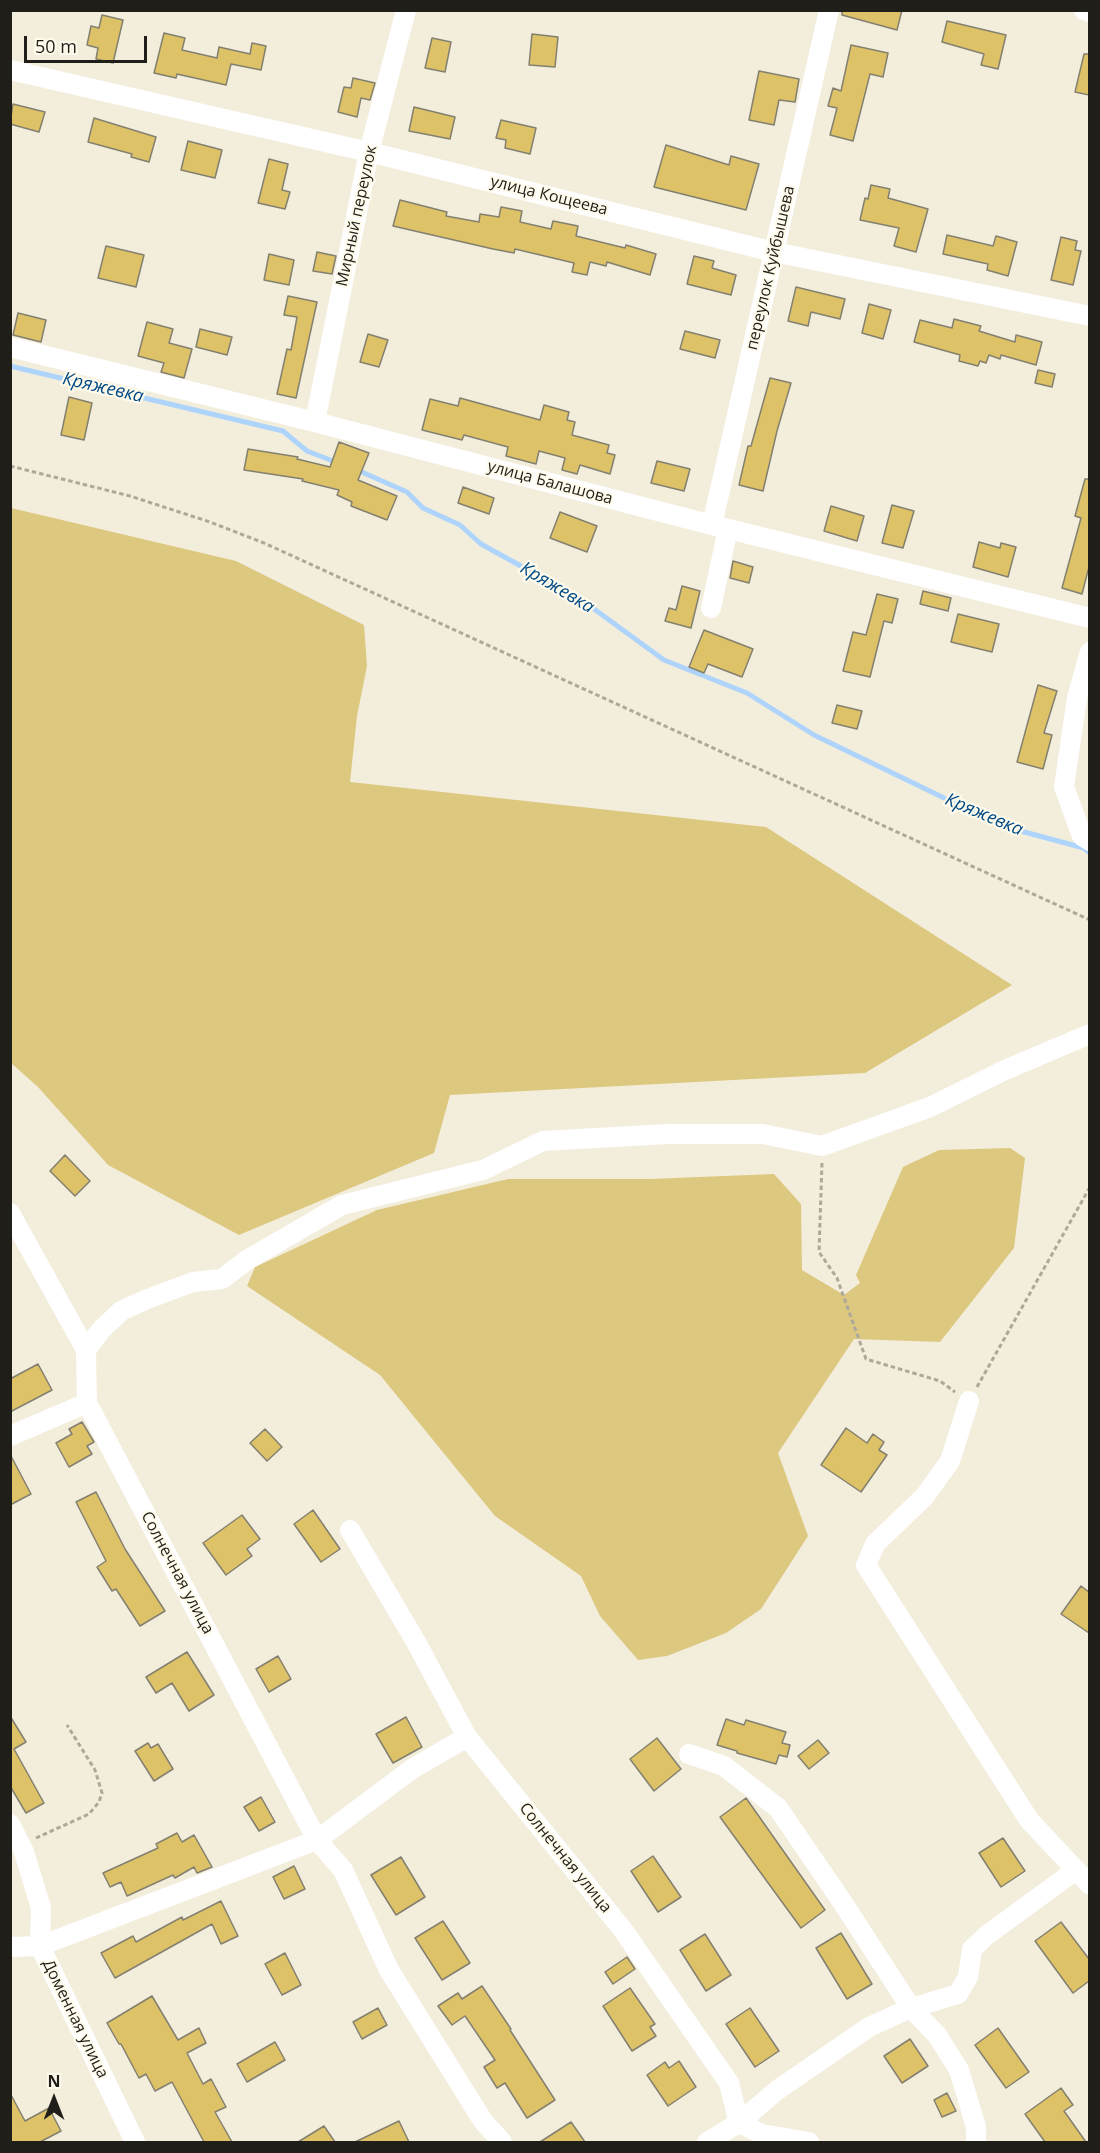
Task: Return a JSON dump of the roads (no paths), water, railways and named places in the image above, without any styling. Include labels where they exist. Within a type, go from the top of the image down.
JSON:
[{"type":"street","name":"Мирный переулок","points":[[315,422],[369,152],[406,10]]},
{"type":"street","name":"переулок Куйбышева","points":[[711,608],[720,527],[774,252],[829,10]]},
{"type":"street","points":[[1084,10],[1089,12]]},
{"type":"street","name":"улица Кощеева","points":[[10,70],[369,152],[774,252],[1089,316]]},
{"type":"street","name":"улица Балашова","points":[[10,347],[1089,618]]},
{"type":"street","points":[[1089,652],[1077,698],[1064,787],[1082,836],[1089,841]]},
{"type":"street","points":[[86,1350],[101,1330],[121,1311],[193,1282],[222,1280],[246,1260],[342,1205],[483,1170],[543,1142],[669,1134],[763,1134],[822,1146],[930,1107],[1005,1070],[1089,1034]]},
{"type":"street","points":[[10,1213],[86,1350],[87,1402],[10,1436]]},
{"type":"street","points":[[969,1401],[950,1461],[925,1496],[875,1544],[867,1565],[1029,1820],[1089,1885]]},
{"type":"street","name":"Солнечная улица","points":[[87,1402],[317,1840],[343,1870],[389,1970],[483,2121],[502,2142]]},
{"type":"street","name":"Солнечная улица","points":[[350,1530],[416,1642],[467,1737],[623,1930],[729,2084],[739,2123]]},
{"type":"street","points":[[10,1947],[40,1946],[317,1840],[412,1769],[467,1737]]},
{"type":"street","points":[[689,1754],[724,1766],[778,1808],[911,2008],[937,2035],[959,2070],[976,2127],[976,2142]]},
{"type":"street","name":"Доменная улица","points":[[10,1824],[21,1845],[41,1908],[40,1946],[135,2142]]},
{"type":"street","points":[[717,2141],[776,2091],[869,2027],[911,2008],[958,1994],[968,1977],[972,1949],[987,1935],[1076,1870]]},
{"type":"street","points":[[739,2123],[762,2134],[809,2142]]},
{"type":"waterway","name":"Кряжевка","points":[[10,366],[283,431],[307,451],[338,463]]},
{"type":"waterway","name":"Кряжевка","points":[[355,469],[407,492],[423,508],[460,525],[481,544],[579,598],[664,660],[747,693],[814,735],[1002,826],[1084,848],[1090,853]]}]
